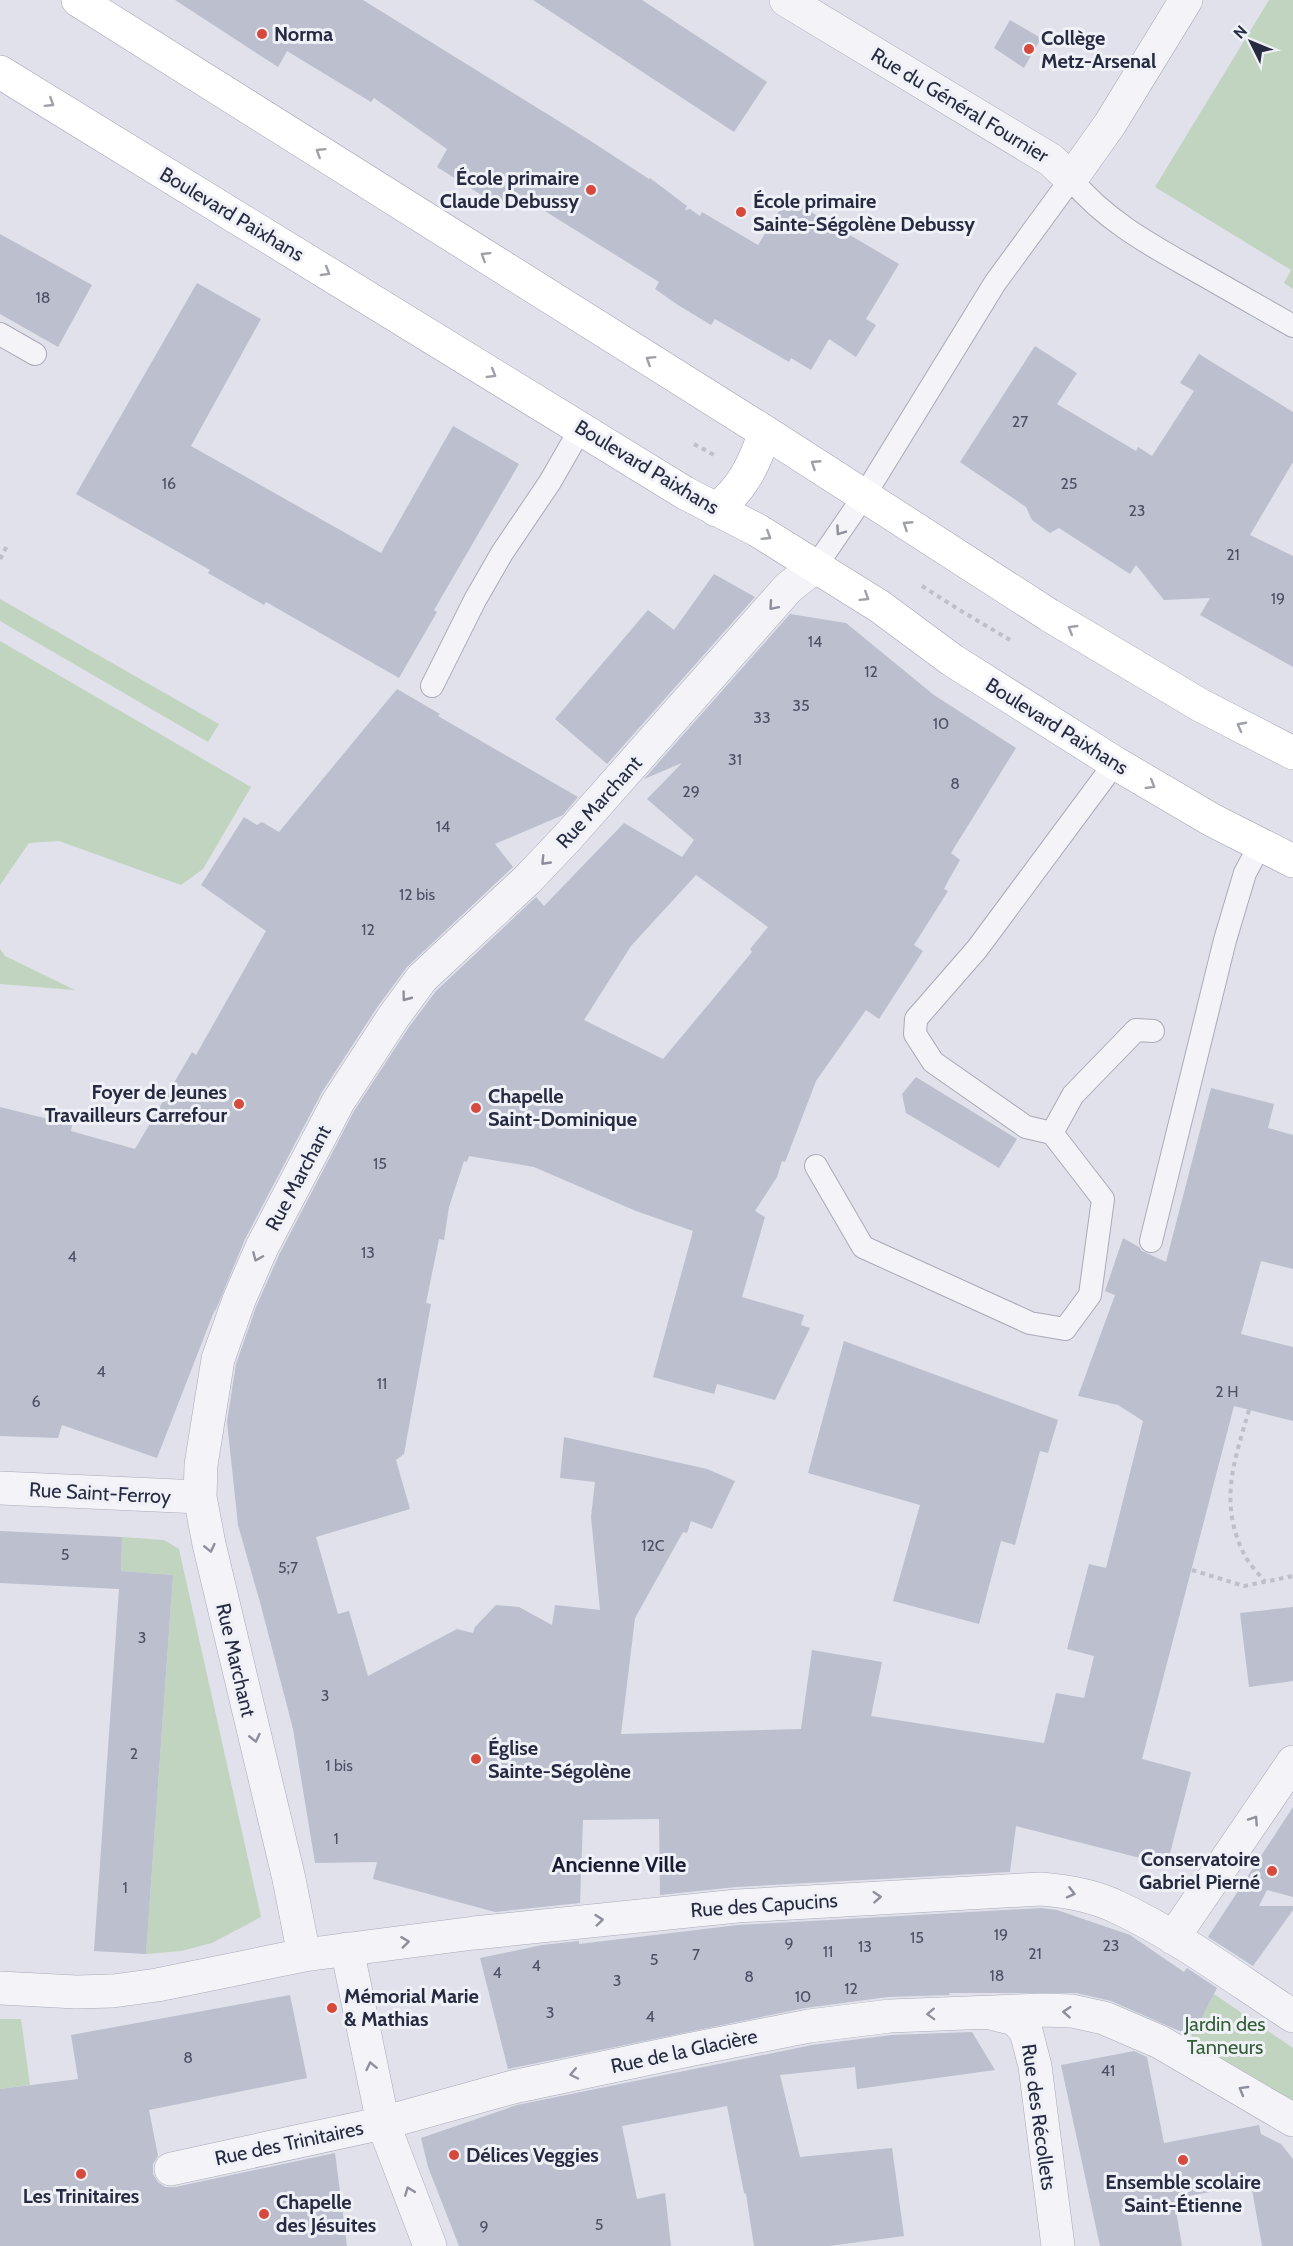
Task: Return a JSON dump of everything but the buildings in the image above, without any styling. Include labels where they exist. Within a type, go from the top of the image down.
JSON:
[{"type":"main road","points":[[78,0],[765,432],[1049,615],[1200,705],[1293,753]]},
{"type":"main road","name":"Boulevard Paixhans","points":[[2,79],[716,510],[757,530],[816,566],[879,606],[952,660],[1115,763],[1212,820],[1293,861]]},
{"type":"main road","points":[[716,510],[732,497],[748,474],[765,432]]},
{"type":"street","name":"Rue du Général Fournier","points":[[786,0],[1051,160],[1071,179]]},
{"type":"street","points":[[1071,179],[1110,124],[1186,0]]},
{"type":"street","name":"Rue Marchant","points":[[304,1955],[289,1879],[209,1544],[200,1497],[201,1465],[218,1359],[239,1300],[262,1247],[338,1102],[394,1016],[428,971],[526,880],[567,838],[788,588],[816,566]]},
{"type":"street","name":"Rue Saint-Ferroy","points":[[0,1488],[200,1497]]},
{"type":"street","points":[[1173,1938],[1293,1762]]},
{"type":"street","name":"Rue des Capucins","points":[[0,1988],[76,1992],[113,1991],[157,1985],[304,1955],[474,1934],[737,1906],[1023,1888],[1060,1890],[1117,1907],[1173,1938],[1293,2016]]},
{"type":"street","points":[[347,1949],[383,2123]]},
{"type":"street","name":"Rue de la Glacière","points":[[383,2123],[513,2087],[687,2049],[809,2026],[890,2016],[1072,2011],[1104,2018],[1160,2042],[1293,2120]]},
{"type":"street","name":"Rue des Récollets","points":[[989,2012],[1015,2019],[1026,2031],[1035,2067],[1058,2246]]},
{"type":"street","name":"Rue des Trinitaires","points":[[171,2169],[383,2123],[430,2246]]},
{"type":"lane","points":[[816,566],[864,496],[995,283],[1071,179],[1088,200],[1135,236],[1293,326]]},
{"type":"lane","points":[[0,334],[35,354]]},
{"type":"lane","points":[[432,686],[475,600],[581,428]]},
{"type":"lane","points":[[816,1166],[863,1247],[1030,1323],[1065,1329],[1090,1295],[1103,1198],[1052,1133],[1026,1127],[933,1062],[915,1034],[916,1019],[977,950],[1115,763]]},
{"type":"lane","points":[[1151,1241],[1225,940],[1245,873],[1260,845]]},
{"type":"lane","points":[[1052,1133],[1073,1095],[1096,1070],[1136,1030],[1153,1031]]},
{"type":"path","points":[[0,559],[8,544]]},
{"type":"path","points":[[1249,1410],[1231,1472],[1230,1497],[1234,1525],[1245,1557],[1265,1582]]},
{"type":"path","points":[[1192,1570],[1244,1586],[1293,1576]]},
{"type":"green space","points":[[1269,0],[1293,0],[1293,289],[1284,283],[1291,270],[1155,187]]},
{"type":"green space","points":[[0,599],[219,724],[208,742],[0,621]]},
{"type":"green space","points":[[0,641],[251,787],[203,869],[181,885],[59,841],[29,843],[0,885]]},
{"type":"green space","points":[[0,949],[5,956],[75,990],[0,984]]},
{"type":"green space","points":[[122,1537],[164,1540],[179,1549],[261,1917],[212,1943],[181,1951],[146,1954],[173,1575],[121,1571]]},
{"type":"green space","name":"Jardin des Tanneurs","points":[[1214,1994],[1293,2048],[1293,2103],[1186,2047]]},
{"type":"green space","points":[[0,2019],[21,2019],[30,2085],[0,2089]]},
{"type":"place","name":"Norma","points":[[262,34]]},
{"type":"place","name":"Collège Metz-Arsenal","points":[[1029,49]]},
{"type":"place","name":"École primaire Claude Debussy","points":[[591,190]]},
{"type":"place","name":"École primaire Sainte-Ségolène Debussy","points":[[741,212]]},
{"type":"place","name":"Foyer de Jeunes Travailleurs Carrefour","points":[[239,1104]]},
{"type":"place","name":"Chapelle Saint-Dominique","points":[[476,1108]]},
{"type":"place","name":"Église Sainte-Ségolène","points":[[476,1759]]},
{"type":"place","name":"Conservatoire Gabriel Pierné","points":[[1272,1871]]},
{"type":"place","name":"Mémorial Marie & Mathias","points":[[332,2008]]},
{"type":"place","name":"Délices Veggies","points":[[454,2155]]},
{"type":"place","name":"Ensemble scolaire Saint-Étienne","points":[[1183,2160]]},
{"type":"place","name":"Les Trinitaires","points":[[81,2174]]},
{"type":"place","name":"Chapelle des Jésuites","points":[[264,2214]]},
{"type":"district","name":"Ancienne Ville","points":[[619,1864]]}]
